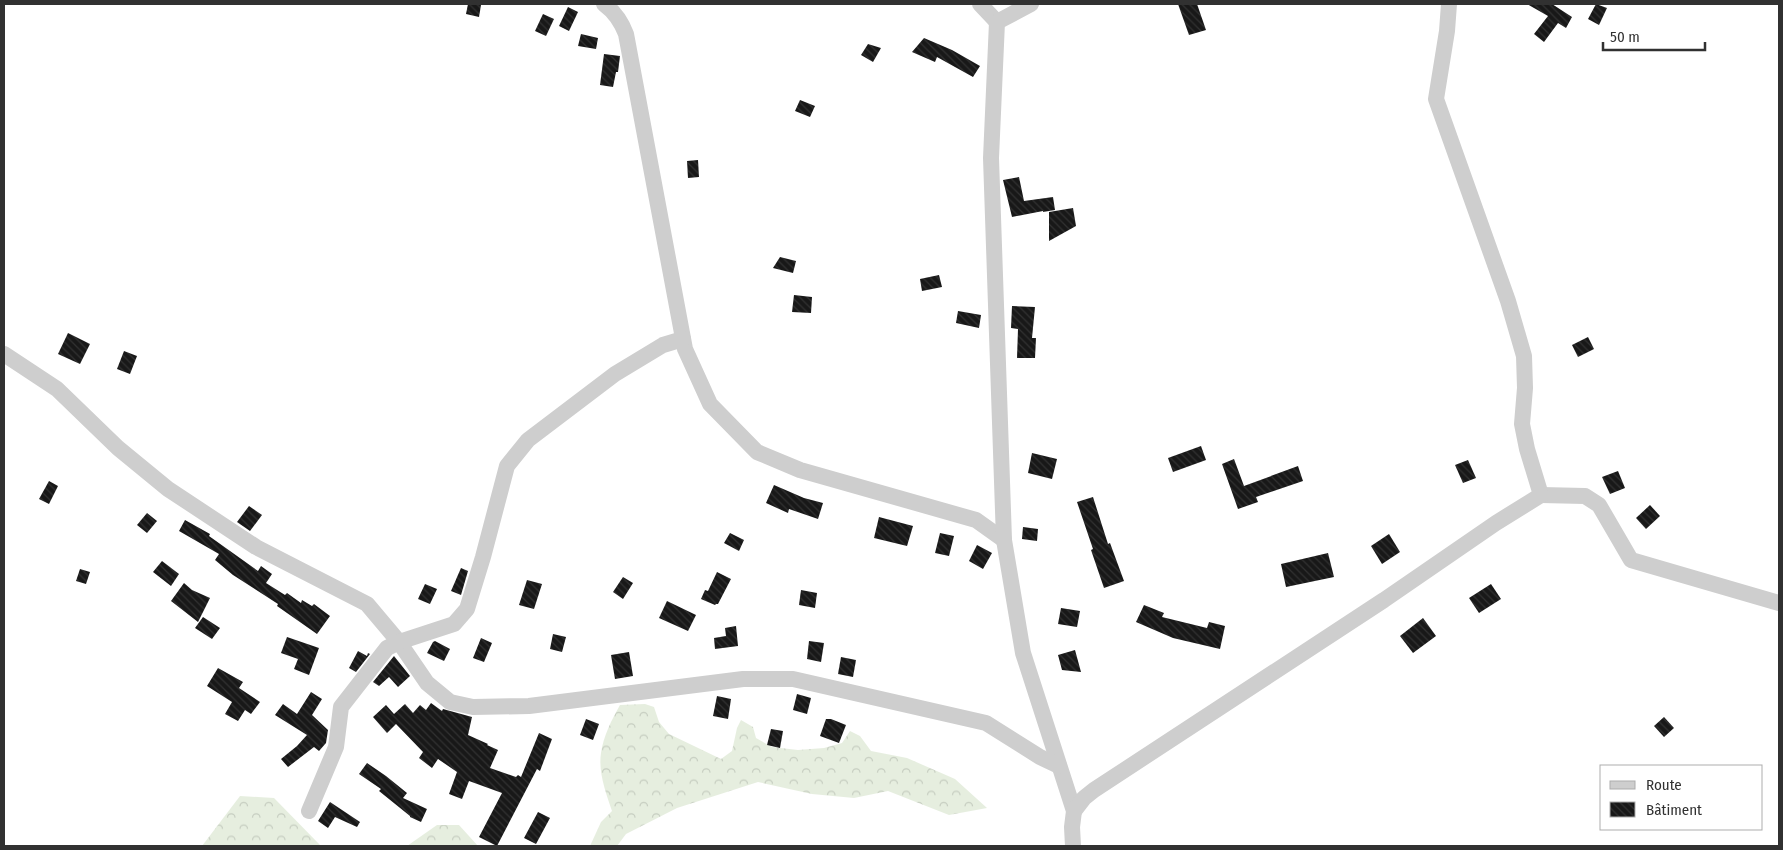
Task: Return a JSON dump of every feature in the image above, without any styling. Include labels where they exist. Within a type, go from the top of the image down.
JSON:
[{"type":"street","points":[[604,4],[621,21],[626,34],[685,349],[710,404],[757,452],[800,470],[976,520],[1004,540]]},
{"type":"street","points":[[980,4],[997,22],[991,158],[1004,540],[1023,653],[1074,811],[1072,827],[1073,846]]},
{"type":"street","points":[[997,22],[1031,4]]},
{"type":"street","points":[[1450,4],[1436,99],[1508,301],[1524,356],[1525,388],[1522,424],[1527,449],[1541,495]]},
{"type":"street","points":[[309,811],[336,747],[341,707],[387,648],[399,642],[454,624],[466,609],[483,557],[507,466],[528,440],[615,374],[664,345],[683,339]]},
{"type":"street","points":[[4,354],[58,389],[118,448],[168,490],[256,547],[367,604],[399,642],[427,683],[450,702],[473,707],[529,706],[744,679],[793,679],[986,723],[1040,757],[1059,766]]},
{"type":"street","points":[[1074,811],[1084,798],[1094,790],[1541,495],[1584,496],[1598,504],[1631,560],[1779,603]]},
{"type":"green space","points":[[645,704],[654,707],[659,722],[669,734],[721,759],[732,751],[737,728],[741,720],[753,727],[756,738],[772,747],[798,750],[824,748],[842,743],[850,731],[860,736],[871,751],[907,758],[955,779],[987,808],[949,815],[888,791],[854,798],[812,794],[758,782],[677,808],[626,834],[617,846],[590,846],[601,822],[612,811],[603,782],[600,760],[606,734],[620,705]]},
{"type":"green space","points":[[240,796],[274,798],[321,846],[202,846]]},
{"type":"green space","points":[[437,825],[459,825],[478,846],[407,846]]},
{"type":"building","points":[[468,4],[481,5],[479,17],[466,14]]},
{"type":"building","points":[[1178,4],[1197,4],[1206,30],[1189,35]]},
{"type":"building","points":[[1527,4],[1552,4],[1572,17],[1566,28],[1558,23],[1544,42],[1534,34],[1548,16]]},
{"type":"building","points":[[1596,4],[1607,8],[1599,25],[1588,19]]},
{"type":"building","points":[[568,7],[578,12],[569,31],[559,26]]},
{"type":"building","points":[[543,14],[554,19],[546,36],[535,31]]},
{"type":"building","points":[[581,34],[598,38],[596,49],[578,46]]},
{"type":"building","points":[[924,38],[952,50],[980,66],[973,77],[937,57],[935,62],[912,52]]},
{"type":"building","points":[[868,44],[881,48],[873,62],[861,55]]},
{"type":"building","points":[[604,54],[620,56],[618,72],[616,72],[613,87],[600,85]]},
{"type":"building","points":[[800,100],[815,106],[810,117],[795,111]]},
{"type":"building","points":[[698,160],[699,177],[688,178],[687,161]]},
{"type":"building","points":[[1019,177],[1024,201],[1053,197],[1055,210],[1012,217],[1003,180]]},
{"type":"building","points":[[1073,208],[1076,226],[1049,241],[1049,212]]},
{"type":"building","points":[[780,257],[796,261],[793,273],[773,268]]},
{"type":"building","points":[[939,275],[942,287],[922,291],[920,279]]},
{"type":"building","points":[[794,295],[812,297],[811,313],[792,312]]},
{"type":"building","points":[[1012,306],[1035,307],[1032,338],[1036,338],[1035,358],[1017,358],[1018,329],[1011,328]]},
{"type":"building","points":[[958,311],[981,315],[979,328],[956,323]]},
{"type":"building","points":[[68,333],[90,344],[80,364],[58,354]]},
{"type":"building","points":[[1588,337],[1594,349],[1578,357],[1572,345]]},
{"type":"building","points":[[124,351],[137,356],[130,374],[117,369]]},
{"type":"building","points":[[1201,446],[1206,460],[1173,472],[1168,458]]},
{"type":"building","points":[[1032,453],[1057,459],[1052,479],[1028,473]]},
{"type":"building","points":[[1234,459],[1244,486],[1298,466],[1303,481],[1256,497],[1258,502],[1238,509],[1222,464]]},
{"type":"building","points":[[1468,460],[1476,478],[1463,483],[1455,465]]},
{"type":"building","points":[[1618,471],[1625,488],[1610,494],[1602,477]]},
{"type":"building","points":[[49,481],[58,486],[49,504],[39,499]]},
{"type":"building","points":[[774,485],[804,498],[823,503],[818,519],[789,509],[788,513],[766,503]]},
{"type":"building","points":[[1093,497],[1108,544],[1110,543],[1124,581],[1104,588],[1077,502]]},
{"type":"building","points":[[1650,505],[1660,516],[1646,529],[1636,518]]},
{"type":"building","points":[[249,506],[262,515],[250,531],[237,522]]},
{"type":"building","points":[[147,513],[157,521],[147,533],[137,525]]},
{"type":"building","points":[[879,517],[913,526],[907,546],[874,538]]},
{"type":"building","points":[[185,520],[210,534],[209,536],[258,571],[261,566],[272,574],[266,583],[285,595],[287,593],[301,603],[302,600],[312,606],[314,604],[330,616],[317,634],[277,606],[278,604],[233,575],[215,560],[219,554],[179,531]]},
{"type":"building","points":[[1023,527],[1038,529],[1037,541],[1022,539]]},
{"type":"building","points":[[730,533],[744,540],[739,551],[724,543]]},
{"type":"building","points":[[940,533],[954,536],[949,556],[935,553]]},
{"type":"building","points":[[1389,534],[1400,552],[1382,564],[1371,546]]},
{"type":"building","points":[[977,545],[992,553],[983,569],[969,561]]},
{"type":"building","points":[[1328,553],[1334,577],[1286,587],[1281,564]]},
{"type":"building","points":[[162,561],[179,574],[171,586],[153,572]]},
{"type":"building","points":[[461,568],[468,571],[461,595],[451,591]]},
{"type":"building","points":[[80,569],[90,572],[86,584],[76,581]]},
{"type":"building","points":[[717,572],[731,579],[718,604],[715,605],[701,599],[705,590],[708,591]]},
{"type":"building","points":[[623,577],[633,583],[623,599],[613,592]]},
{"type":"building","points":[[527,580],[542,584],[534,609],[519,605]]},
{"type":"building","points":[[184,583],[192,590],[210,598],[198,622],[171,601]]},
{"type":"building","points":[[425,584],[437,589],[430,604],[418,599]]},
{"type":"building","points":[[1491,584],[1501,599],[1479,613],[1469,598]]},
{"type":"building","points":[[801,590],[817,593],[815,608],[799,605]]},
{"type":"building","points":[[667,601],[696,615],[688,631],[659,618]]},
{"type":"building","points":[[1144,605],[1164,613],[1162,617],[1207,628],[1209,622],[1225,626],[1220,649],[1173,638],[1136,622]]},
{"type":"building","points":[[1061,608],[1080,611],[1077,627],[1058,624]]},
{"type":"building","points":[[203,617],[220,628],[212,639],[195,628]]},
{"type":"building","points":[[1423,618],[1436,636],[1413,653],[1400,636]]},
{"type":"building","points":[[736,626],[738,646],[715,649],[714,638],[726,636],[725,628]]},
{"type":"building","points":[[553,634],[566,637],[562,652],[550,649]]},
{"type":"building","points":[[287,637],[319,648],[309,675],[294,669],[298,659],[281,653]]},
{"type":"building","points":[[481,638],[492,643],[484,662],[473,658]]},
{"type":"building","points":[[435,641],[450,649],[444,661],[427,653]]},
{"type":"building","points":[[809,641],[824,643],[821,662],[807,659]]},
{"type":"building","points":[[1075,650],[1081,672],[1062,670],[1058,655]]},
{"type":"building","points":[[358,651],[367,656],[368,653],[370,654],[356,672],[349,668]]},
{"type":"building","points":[[629,652],[633,676],[615,679],[611,655]]},
{"type":"building","points":[[394,656],[410,676],[398,687],[389,677],[379,686],[373,682]]},
{"type":"building","points":[[841,657],[856,660],[853,677],[838,674]]},
{"type":"building","points":[[218,668],[243,682],[239,688],[260,702],[251,714],[245,710],[238,721],[225,714],[232,702],[207,686]]},
{"type":"building","points":[[311,692],[322,699],[312,715],[328,730],[326,743],[319,751],[314,747],[288,767],[281,759],[307,735],[275,715],[283,704],[297,714]]},
{"type":"building","points":[[797,694],[811,698],[807,714],[793,710]]},
{"type":"building","points":[[717,696],[731,699],[728,719],[713,716]]},
{"type":"building","points":[[431,703],[442,711],[443,709],[472,717],[468,735],[498,750],[490,768],[516,777],[518,775],[521,777],[539,733],[552,739],[540,771],[537,769],[497,846],[479,837],[502,793],[469,781],[462,799],[449,794],[457,772],[438,759],[432,768],[419,758],[423,752],[396,724],[387,733],[373,717],[386,705],[394,714],[405,704],[413,713],[420,705],[426,710]]},
{"type":"building","points":[[1664,717],[1674,728],[1664,737],[1654,726]]},
{"type":"building","points":[[586,719],[599,724],[593,740],[580,735]]},
{"type":"building","points":[[826,719],[846,725],[839,743],[820,736]]},
{"type":"building","points":[[771,729],[783,731],[780,748],[767,745]]},
{"type":"building","points":[[367,763],[407,793],[403,798],[427,809],[421,822],[410,817],[379,791],[381,789],[359,774]]},
{"type":"building","points":[[330,802],[360,822],[357,827],[335,817],[328,828],[318,821]]},
{"type":"building","points":[[538,812],[550,818],[536,844],[524,838]]}]
